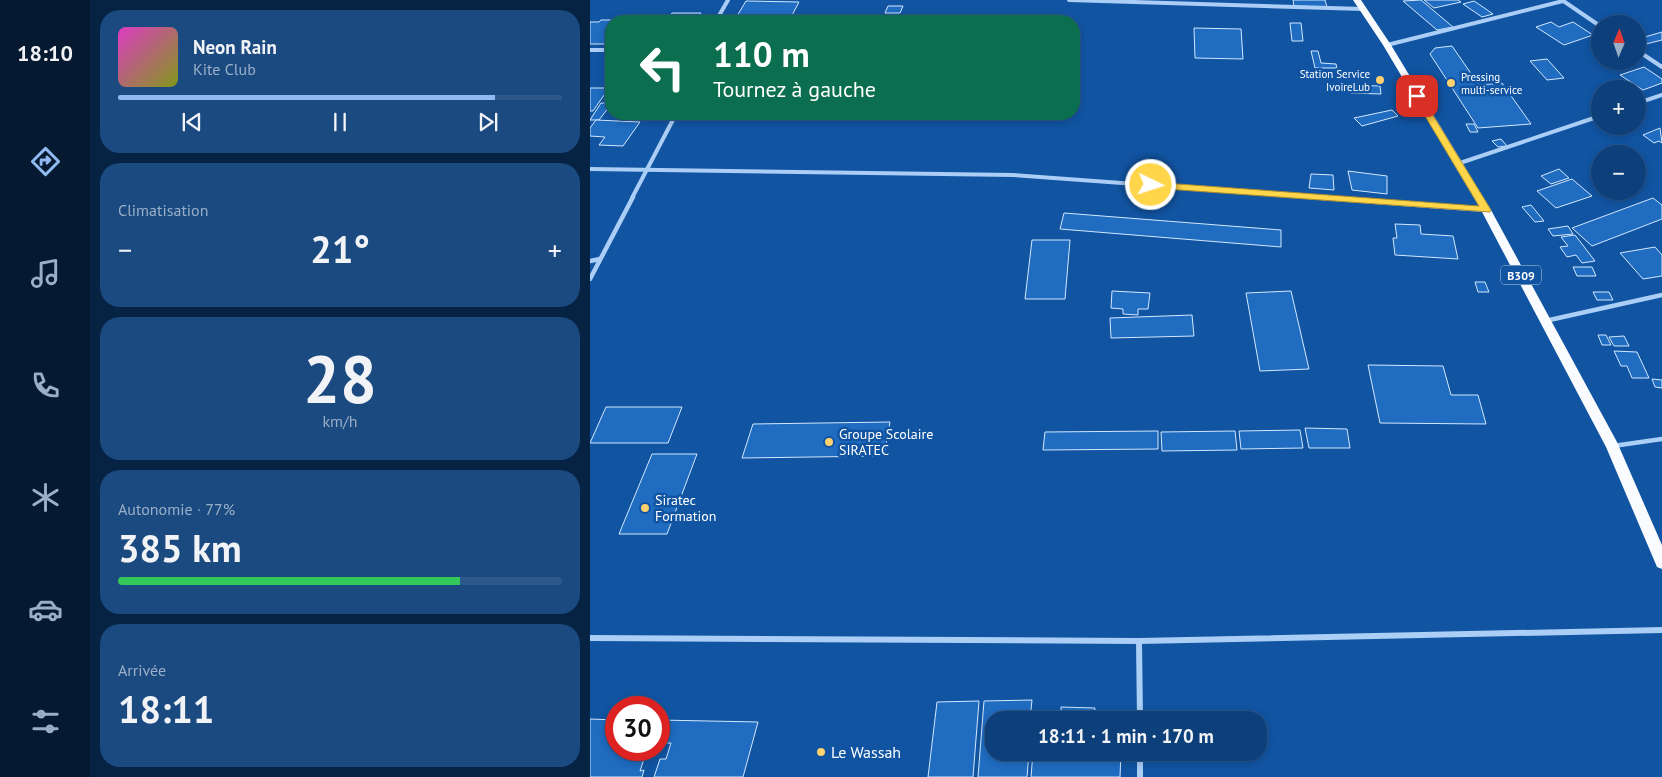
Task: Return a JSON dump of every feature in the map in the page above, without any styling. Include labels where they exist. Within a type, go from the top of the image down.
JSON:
[{"type":"main road","name":"B309","points":[[1360,5],[1387,45],[1486,210],[1612,446],[1662,562]]},
{"type":"street","points":[[719,15],[728,0]]},
{"type":"street","points":[[1068,0],[1360,5]]},
{"type":"street","points":[[1387,45],[1562,1],[1591,20]]},
{"type":"street","points":[[590,50],[605,50]]},
{"type":"street","points":[[1646,56],[1662,67]]},
{"type":"street","points":[[1646,100],[1662,95]]},
{"type":"street","points":[[1457,164],[1591,119]]},
{"type":"street","points":[[590,279],[673,120]]},
{"type":"street","points":[[590,169],[1013,175],[1486,210]]},
{"type":"street","points":[[590,261],[600,259]]},
{"type":"street","points":[[1545,321],[1662,294]]},
{"type":"street","points":[[1612,446],[1662,439]]},
{"type":"street","points":[[590,638],[1139,641],[1662,630]]},
{"type":"street","points":[[1139,641],[1140,711]]},
{"type":"street","points":[[1140,761],[1140,777]]},
{"type":"building","points":[[1293,0],[1325,0],[1327,7],[1294,6]]},
{"type":"building","points":[[1421,0],[1453,27],[1437,30],[1403,1]]},
{"type":"building","points":[[1424,0],[1458,0],[1461,2],[1434,8]]},
{"type":"building","points":[[746,1],[799,2],[792,15],[738,15]]},
{"type":"building","points":[[1474,1],[1493,14],[1482,17],[1463,4]]},
{"type":"building","points":[[888,6],[903,6],[900,13],[885,13]]},
{"type":"building","points":[[672,13],[701,13],[700,15],[671,15]]},
{"type":"building","points":[[605,20],[605,44],[590,44],[590,22]]},
{"type":"building","points":[[1551,22],[1559,27],[1573,22],[1591,34],[1591,36],[1564,45],[1536,27]]},
{"type":"building","points":[[1290,23],[1301,23],[1303,41],[1292,41]]},
{"type":"building","points":[[1194,28],[1241,29],[1243,59],[1195,58]]},
{"type":"building","points":[[1662,32],[1662,40],[1646,44],[1646,37]]},
{"type":"building","points":[[1452,46],[1479,85],[1502,83],[1531,124],[1478,128],[1430,54],[1435,48]]},
{"type":"building","points":[[1311,51],[1318,51],[1321,63],[1336,64],[1337,68],[1315,68]]},
{"type":"building","points":[[1547,59],[1564,78],[1547,80],[1530,61]]},
{"type":"building","points":[[1646,68],[1662,79],[1662,83],[1646,89],[1646,80],[1628,80],[1620,75],[1635,70],[1646,70]]},
{"type":"building","points":[[1350,85],[1380,86],[1381,94],[1351,93]]},
{"type":"building","points":[[590,88],[605,88],[605,94],[593,111],[590,111]]},
{"type":"building","points":[[601,103],[605,103],[605,112],[599,120],[590,120]]},
{"type":"building","points":[[1392,110],[1398,116],[1362,126],[1354,118]]},
{"type":"building","points":[[596,120],[640,122],[623,146],[599,145],[605,137],[590,136],[590,128]]},
{"type":"building","points":[[1466,124],[1474,124],[1478,132],[1470,132]]},
{"type":"building","points":[[1660,128],[1662,143],[1659,141],[1654,143],[1643,135]]},
{"type":"building","points":[[1501,139],[1507,146],[1498,147],[1492,141]]},
{"type":"building","points":[[1559,169],[1569,178],[1551,184],[1541,176]]},
{"type":"building","points":[[1348,171],[1387,176],[1387,194],[1352,190]]},
{"type":"building","points":[[1311,174],[1333,175],[1334,190],[1309,188]]},
{"type":"building","points":[[1572,179],[1591,196],[1556,208],[1537,191]]},
{"type":"building","points":[[1653,198],[1662,205],[1662,219],[1592,246],[1572,228]]},
{"type":"building","points":[[1531,205],[1544,221],[1535,222],[1522,207]]},
{"type":"building","points":[[1064,213],[1281,230],[1281,247],[1060,229]]},
{"type":"building","points":[[1395,224],[1420,225],[1421,234],[1453,236],[1458,259],[1395,255],[1393,238],[1397,238]]},
{"type":"building","points":[[1568,226],[1573,234],[1553,236],[1548,229]]},
{"type":"building","points":[[1575,235],[1595,261],[1582,263],[1576,255],[1567,257],[1560,247],[1568,246],[1561,237]]},
{"type":"building","points":[[1032,240],[1070,240],[1065,299],[1025,299]]},
{"type":"building","points":[[1655,247],[1662,255],[1662,276],[1643,279],[1620,253]]},
{"type":"building","points":[[1573,267],[1592,267],[1596,276],[1577,276]]},
{"type":"building","points":[[1475,282],[1485,282],[1489,292],[1478,292]]},
{"type":"building","points":[[1112,291],[1150,293],[1148,309],[1138,309],[1138,315],[1123,314],[1123,309],[1111,308]]},
{"type":"building","points":[[1291,291],[1309,369],[1260,371],[1246,293]]},
{"type":"building","points":[[1593,292],[1609,292],[1613,300],[1597,300]]},
{"type":"building","points":[[1192,315],[1194,336],[1111,338],[1110,318]]},
{"type":"building","points":[[1598,335],[1606,335],[1611,345],[1602,345]]},
{"type":"building","points":[[1624,336],[1629,346],[1614,346],[1609,337]]},
{"type":"building","points":[[1614,351],[1637,352],[1649,378],[1632,378],[1627,366],[1621,366]]},
{"type":"building","points":[[1368,365],[1443,366],[1451,395],[1478,395],[1486,424],[1380,423]]},
{"type":"building","points":[[1652,379],[1662,380],[1662,388],[1655,387]]},
{"type":"building","points":[[606,407],[682,407],[668,443],[590,443]]},
{"type":"building","points":[[890,422],[884,456],[742,458],[753,424]]},
{"type":"building","points":[[1305,428],[1347,429],[1350,448],[1309,448]]},
{"type":"building","points":[[1300,430],[1303,448],[1241,449],[1239,431]]},
{"type":"building","points":[[1158,431],[1158,449],[1043,450],[1045,432]]},
{"type":"building","points":[[1235,431],[1237,450],[1162,451],[1161,432]]},
{"type":"building","points":[[652,454],[697,454],[667,534],[619,534]]},
{"type":"building","points":[[1032,700],[1031,711],[985,711],[985,761],[1028,761],[1027,777],[978,777],[984,701]]},
{"type":"building","points":[[979,701],[973,777],[928,777],[937,702]]},
{"type":"building","points":[[1061,707],[1095,708],[1095,711],[1061,711]]},
{"type":"building","points":[[590,719],[605,720],[605,761],[643,761],[640,771],[644,770],[642,777],[590,777]]},
{"type":"building","points":[[670,720],[758,722],[743,777],[654,777],[659,761],[670,761]]},
{"type":"building","points":[[1032,761],[1121,761],[1120,777],[1031,777]]},
{"type":"place","name":"Station Service IvoireLub","points":[[1380,80]]},
{"type":"place","name":"Pressing multi-service","points":[[1451,83]]},
{"type":"place","name":"Groupe Scolaire SIRATEC","points":[[829,442]]},
{"type":"place","name":"Siratec Formation","points":[[645,508]]},
{"type":"place","name":"Le Wassah","points":[[821,752]]},
{"type":"route","points":[[1151,185],[1486,210],[1417,96]]}]
